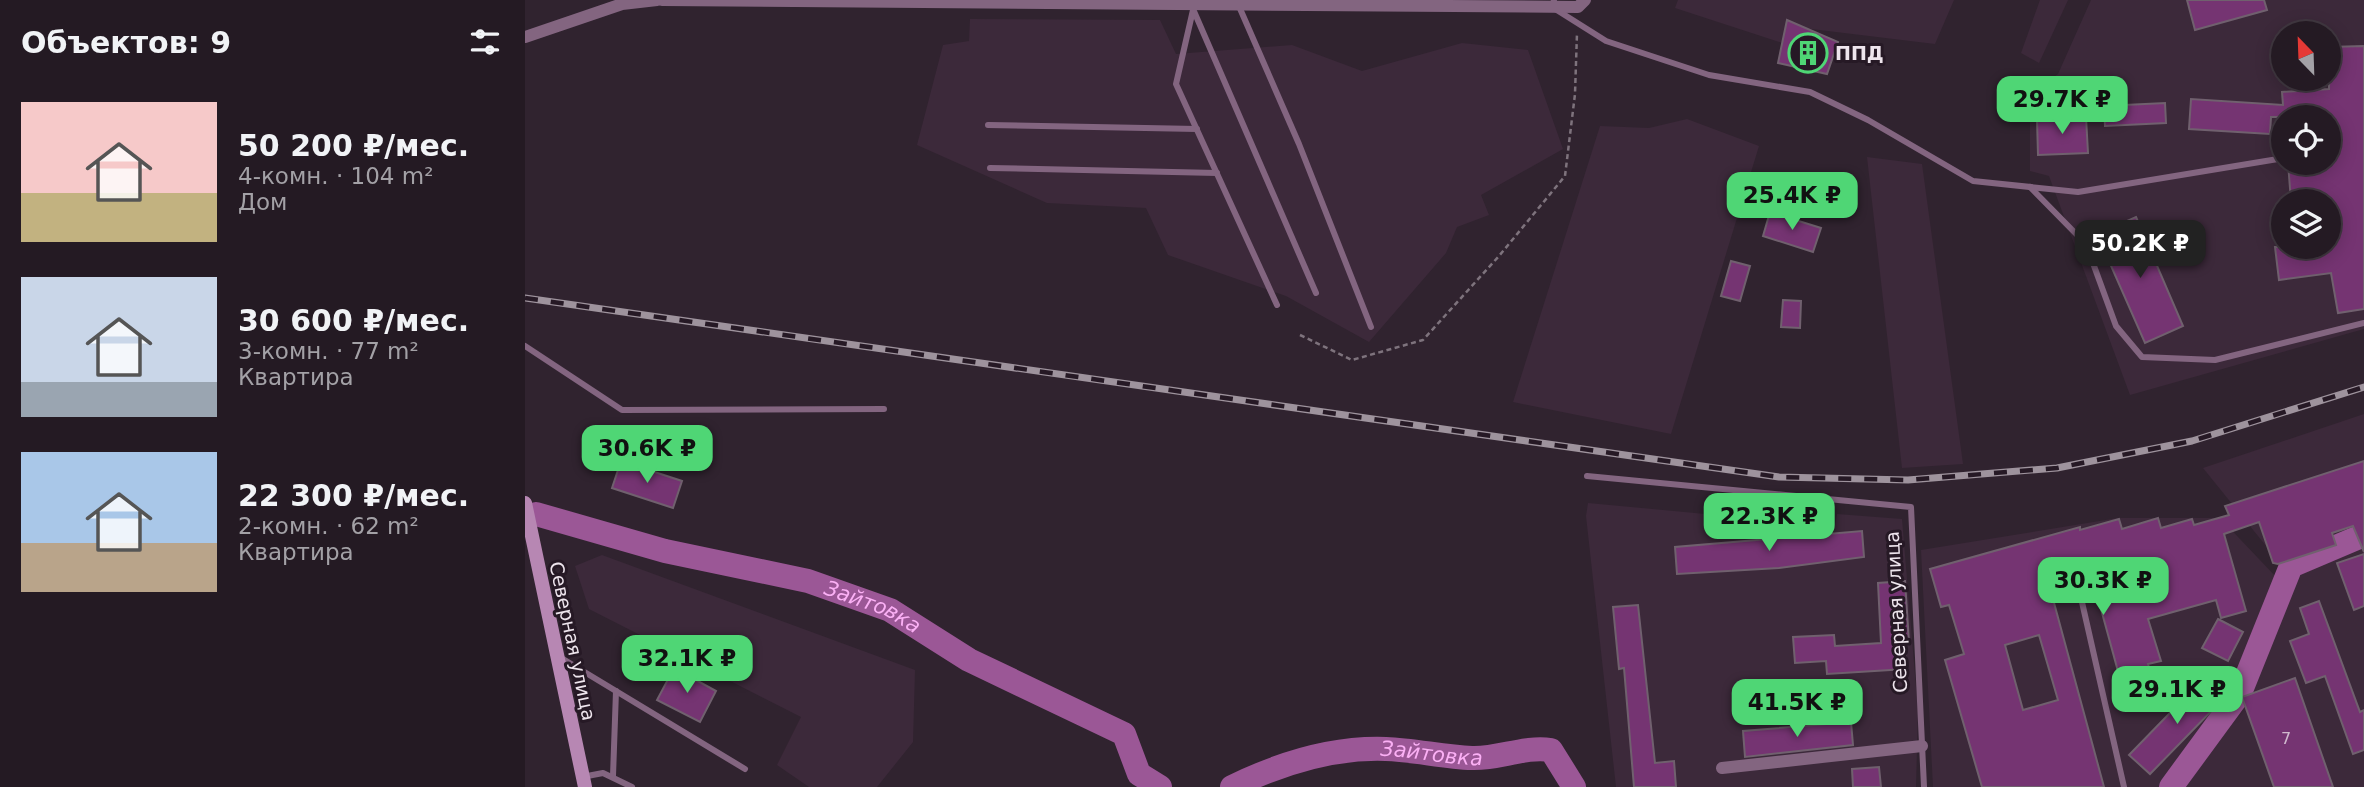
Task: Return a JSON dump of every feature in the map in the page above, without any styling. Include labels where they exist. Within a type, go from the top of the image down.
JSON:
[{"type":"main road","name":"Северная улица","points":[[525,503],[583,782]]},
{"type":"street","points":[[525,37],[622,4],[660,0],[1186,4],[1581,3]]},
{"type":"street","points":[[1722,768],[1922,746]]},
{"type":"lane","points":[[1553,3],[1606,41],[1709,75],[1810,92],[1868,120],[1973,181],[2078,192],[2271,160]]},
{"type":"lane","points":[[1186,4],[1176,84],[1277,306]]},
{"type":"lane","points":[[1186,4],[1316,293]]},
{"type":"lane","points":[[1238,4],[1299,144],[1371,327]]},
{"type":"lane","points":[[988,125],[1197,129]]},
{"type":"lane","points":[[990,169],[1217,173]]},
{"type":"lane","points":[[2030,187],[2086,244],[2116,326],[2142,357],[2215,360],[2364,323]]},
{"type":"lane","points":[[525,346],[622,410],[884,409]]},
{"type":"lane","name":"Северная улица","points":[[1587,476],[1911,507],[1924,787]]},
{"type":"lane","points":[[2079,589],[2124,787]]},
{"type":"lane","points":[[557,654],[745,769]]},
{"type":"lane","points":[[613,776],[616,691]]},
{"type":"lane","points":[[583,782],[603,773],[632,787]]},
{"type":"path","points":[[1300,335],[1352,360],[1423,340],[1499,256],[1565,176],[1575,94],[1577,22]]},
{"type":"shaded area","points":[[1678,0],[1954,0],[1935,44],[1803,28],[1795,47],[1675,8]]},
{"type":"shaded area","points":[[2040,0],[2068,0],[2039,63],[2021,53]]},
{"type":"shaded area","points":[[2091,0],[2364,0],[2364,329],[2130,395],[2049,176],[2030,171],[2030,94],[2058,74]]},
{"type":"shaded area","points":[[970,19],[1160,20],[1176,54],[1292,45],[1362,71],[1462,43],[1528,50],[1563,149],[1481,195],[1489,215],[1457,227],[1446,253],[1369,342],[1286,296],[1168,255],[1146,208],[1047,203],[917,145],[943,45],[969,41]]},
{"type":"shaded area","points":[[1687,119],[1759,146],[1671,434],[1513,402],[1600,126],[1649,128]]},
{"type":"shaded area","points":[[1867,157],[1922,164],[1963,464],[1902,468]]},
{"type":"shaded area","points":[[2364,414],[2364,524],[2275,557],[2203,468]]},
{"type":"shaded area","points":[[1588,503],[1835,526],[1837,514],[1902,519],[1918,711],[1916,787],[1616,787],[1586,516]]},
{"type":"shaded area","points":[[2118,518],[2220,518],[2277,578],[2364,544],[2364,787],[1933,787],[1921,550]]},
{"type":"shaded area","points":[[602,555],[915,670],[913,742],[877,787],[809,787],[777,765],[801,717],[589,609],[575,566]]},
{"type":"building","points":[[2187,0],[2264,0],[2267,10],[2195,30]]},
{"type":"building","name":"ППД","points":[[1787,20],[1838,42],[1827,74],[1778,63]]},
{"type":"building","points":[[2364,46],[2364,309],[2338,313],[2331,273],[2279,280],[2276,259],[2341,259],[2341,189],[2290,189],[2289,175],[2341,175],[2341,105],[2283,105],[2282,92],[2341,91],[2341,47]]},
{"type":"building","points":[[2191,99],[2283,105],[2271,105],[2270,134],[2189,129]]},
{"type":"building","points":[[2165,103],[2166,123],[2105,126],[2104,106]]},
{"type":"building","points":[[2086,117],[2088,153],[2038,155],[2037,119]]},
{"type":"building","points":[[1770,212],[1821,228],[1813,252],[1763,236]]},
{"type":"building","points":[[2136,217],[2183,326],[2145,343],[2097,234]]},
{"type":"building","points":[[1731,261],[1750,266],[1740,301],[1721,296]]},
{"type":"building","points":[[1783,300],[1801,301],[1800,328],[1781,327]]},
{"type":"building","points":[[621,461],[682,481],[673,508],[612,488]]},
{"type":"building","points":[[2364,461],[2364,552],[2353,526],[2332,533],[2336,545],[2278,564],[2273,563],[2259,522],[2224,534],[2246,611],[2221,618],[2216,600],[2148,619],[2161,661],[2148,664],[2152,678],[2122,686],[2089,565],[2047,577],[2104,787],[1982,787],[1945,660],[1964,654],[1949,605],[1941,607],[1930,569],[2080,527],[2080,530],[2119,519],[2122,529],[2158,518],[2161,528],[2192,519],[2194,525],[2229,515],[2225,506]],"holes":[[[2039,635],[2058,700],[2023,710],[2005,645]]]},
{"type":"building","points":[[1862,531],[1864,557],[1779,568],[1677,574],[1675,547]]},
{"type":"building","points":[[2364,554],[2364,606],[2354,610],[2337,563]]},
{"type":"building","points":[[1905,581],[1909,642],[1905,643],[1906,669],[1827,674],[1826,661],[1795,663],[1793,637],[1834,635],[1835,646],[1881,643],[1878,583]]},
{"type":"building","points":[[2319,601],[2360,712],[2364,710],[2364,750],[2353,754],[2325,676],[2306,683],[2290,641],[2309,634],[2300,608]]},
{"type":"building","points":[[1638,605],[1655,763],[1674,761],[1676,787],[1634,787],[1624,668],[1619,669],[1613,607]]},
{"type":"building","points":[[2218,619],[2243,632],[2228,661],[2202,648]]},
{"type":"building","points":[[674,668],[716,691],[700,722],[657,700]]},
{"type":"building","points":[[2205,677],[2225,697],[2150,774],[2129,755]]},
{"type":"building","points":[[2295,678],[2333,787],[2274,787],[2242,697]]},
{"type":"building","points":[[1851,722],[1853,745],[1745,757],[1743,731]]},
{"type":"building","points":[[1879,767],[1881,787],[1853,787],[1852,769]]},
{"type":"waterway","name":"Зайтовка","points":[[536,514],[665,551],[808,581],[890,610],[969,660],[1124,734],[1139,774],[1160,787]]},
{"type":"waterway","name":"Зайтовка","points":[[2171,787],[2240,693],[2291,566],[2364,535]]},
{"type":"waterway","name":"Зайтовка","points":[[1232,787],[1287,764],[1326,754],[1366,749],[1472,758],[1551,750],[1574,787]]},
{"type":"railway","points":[[525,298],[1779,477],[1908,480],[2057,468],[2192,441],[2364,387]]},
{"type":"place","name":"ППД","points":[[1808,53]]}]
